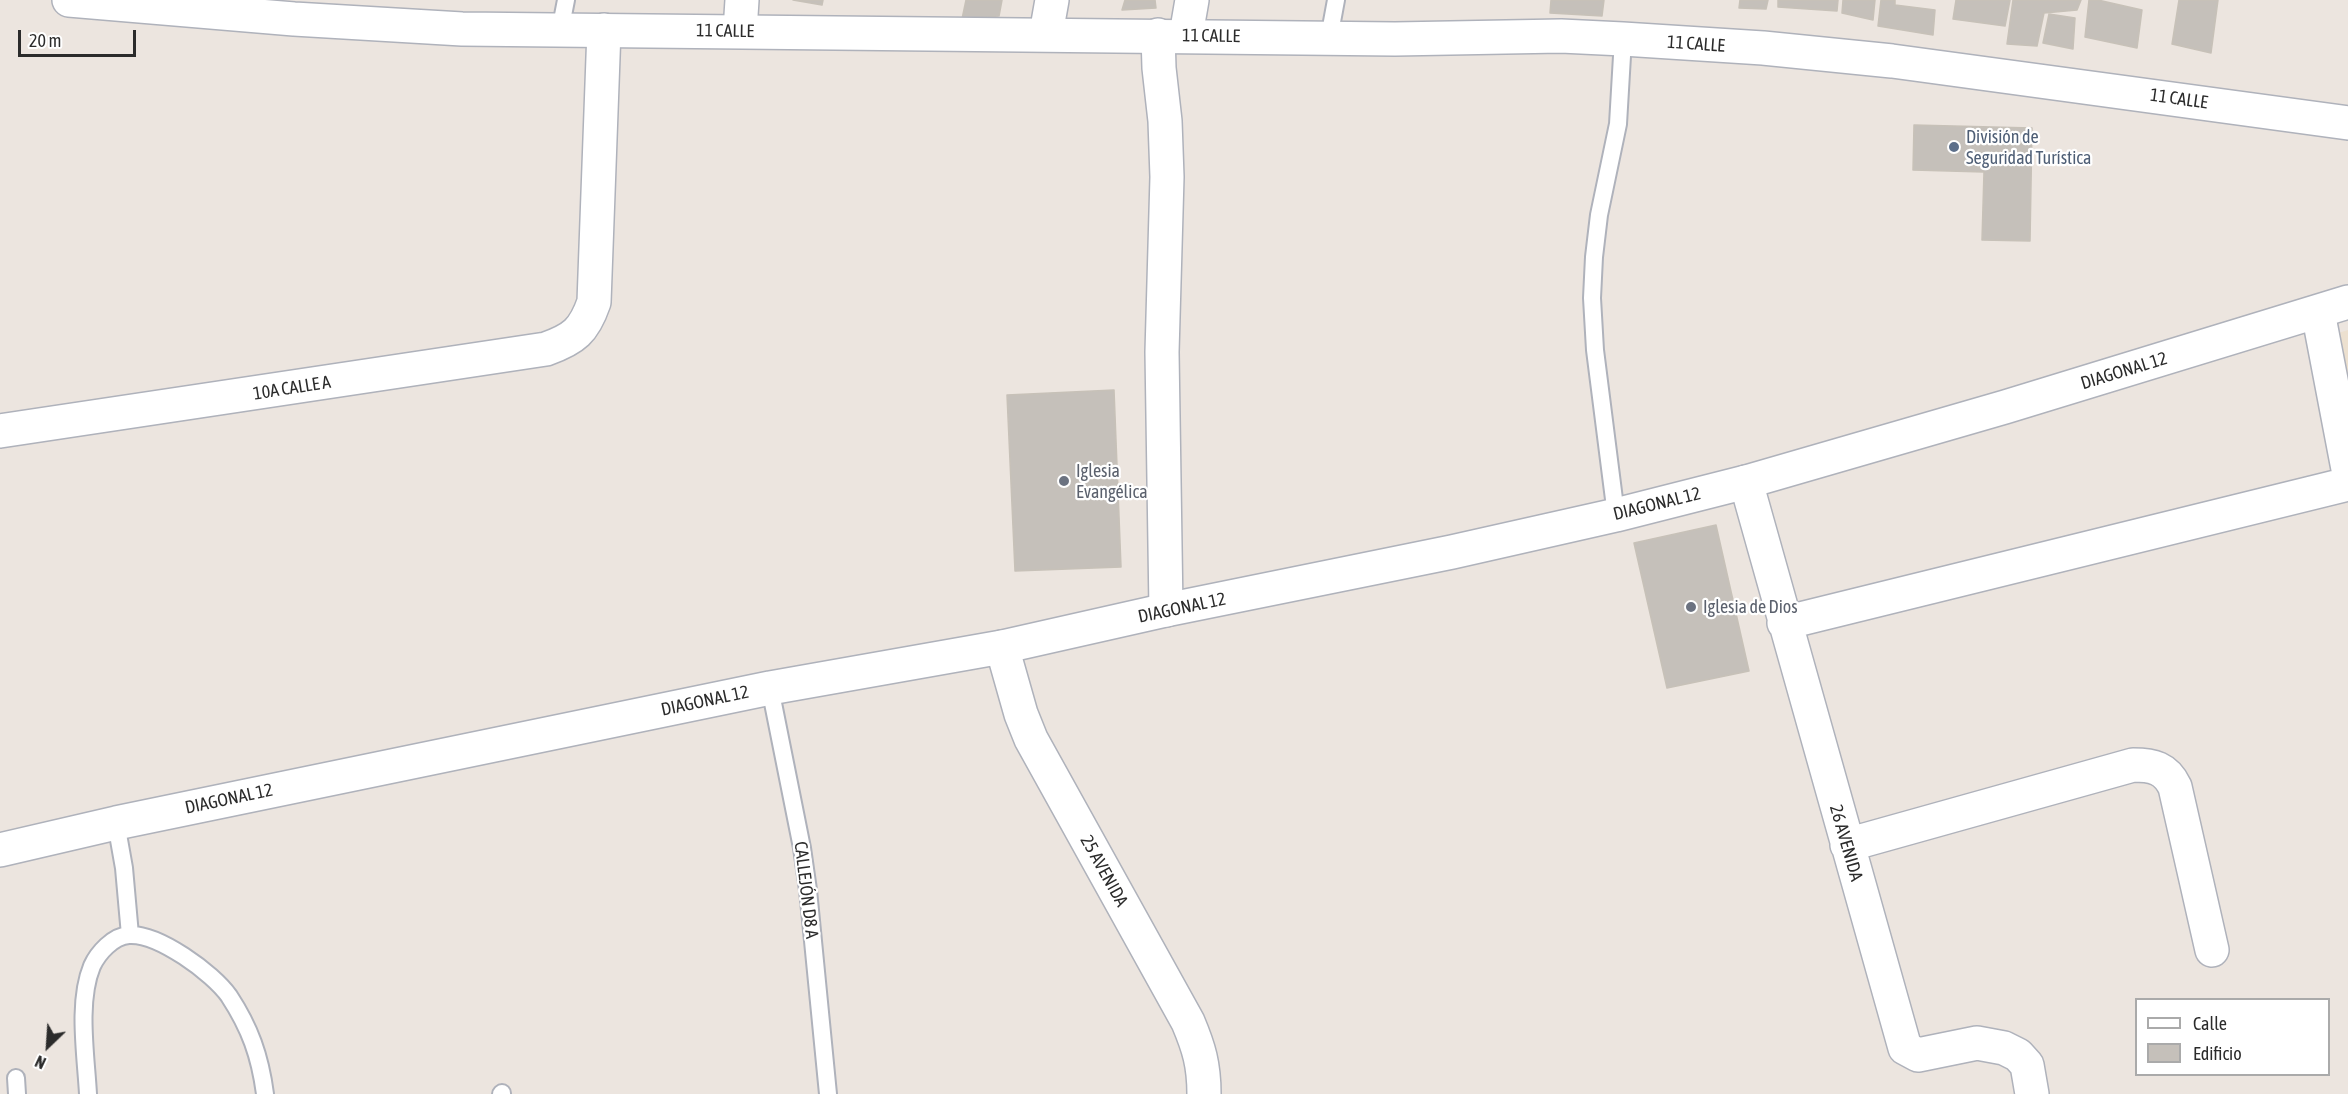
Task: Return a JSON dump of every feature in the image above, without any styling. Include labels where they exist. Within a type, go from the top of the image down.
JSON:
[{"type":"street","name":"11 CALLE","points":[[69,0],[295,10],[462,29],[563,16],[603,30],[741,16],[1046,34],[1329,38],[1561,36],[1623,39],[1763,48],[1892,61],[2348,123]]},
{"type":"street","points":[[1046,34],[1052,0]]},
{"type":"street","points":[[1166,610],[1162,352],[1172,35],[1192,0]]},
{"type":"street","name":"10A CALLE A","points":[[0,431],[546,349],[563,343],[579,332],[588,319],[594,302],[603,30]]},
{"type":"street","points":[[2333,307],[2348,469]]},
{"type":"street","name":"DIAGONAL 12","points":[[0,850],[116,823],[770,688],[1002,646],[1452,552],[1616,515],[1746,482],[2005,407],[2333,307]]},
{"type":"street","name":"26 AVENIDA","points":[[1746,482],[1846,845],[1905,1048],[1918,1055],[1977,1043],[2004,1048],[2018,1055],[2027,1065],[2032,1094]]},
{"type":"street","points":[[1784,623],[2348,484]]},
{"type":"street","name":"25 AVENIDA","points":[[1002,646],[1021,714],[1031,739],[1188,1022],[1200,1051],[1204,1071],[1203,1094]]},
{"type":"street","points":[[1846,845],[2133,765],[2152,766],[2166,773],[2175,787],[2212,950]]},
{"type":"lane","points":[[1329,38],[1336,0]]},
{"type":"lane","points":[[1616,515],[1595,350],[1592,298],[1599,215],[1618,124],[1623,39]]},
{"type":"lane","name":"CALLEJÓN D8 A","points":[[770,688],[802,848],[828,1094]]},
{"type":"lane","points":[[116,823],[124,868],[130,935]]},
{"type":"lane","points":[[88,1094],[85,1032],[86,984],[92,966],[101,951],[115,940],[130,935],[156,941],[184,956],[206,972],[227,993],[253,1040],[261,1064],[265,1094]]},
{"type":"shaded area","points":[[2348,330],[2348,395],[2335,334]]},
{"type":"building","points":[[793,0],[823,0],[822,5]]},
{"type":"building","points":[[966,0],[1002,0],[999,16],[962,19]]},
{"type":"building","points":[[1125,0],[1155,0],[1156,8],[1122,10]]},
{"type":"building","points":[[1551,0],[1604,0],[1602,16],[1550,13]]},
{"type":"building","points":[[1740,0],[1768,0],[1766,9],[1739,8]]},
{"type":"building","points":[[1778,0],[1838,0],[1837,11],[1778,7]]},
{"type":"building","points":[[1843,0],[1875,0],[1873,20],[1842,13]]},
{"type":"building","points":[[1881,0],[1895,0],[1895,5],[1935,10],[1933,35],[1878,26]]},
{"type":"building","points":[[1956,0],[2010,0],[2005,26],[1953,19]]},
{"type":"building","points":[[2013,0],[2081,0],[2077,10],[2044,13],[2037,46],[2007,44]]},
{"type":"building","points":[[2089,0],[2142,10],[2137,48],[2085,37]]},
{"type":"building","points":[[2179,0],[2218,0],[2211,53],[2172,44]]},
{"type":"building","points":[[2049,14],[2075,18],[2073,49],[2043,43]]},
{"type":"building","points":[[1914,125],[2032,128],[2030,241],[1982,240],[1984,172],[1913,170]]},
{"type":"building","name":"Iglesia Evangélica","points":[[1114,390],[1121,567],[1015,571],[1007,395]]},
{"type":"building","name":"Iglesia de Dios","points":[[1716,525],[1749,671],[1667,688],[1634,543]]},
{"type":"place","name":"División de Seguridad Turística","points":[[1954,147]]},
{"type":"place","name":"Iglesia Evangélica","points":[[1064,481]]},
{"type":"place","name":"Iglesia de Dios","points":[[1691,607]]}]
